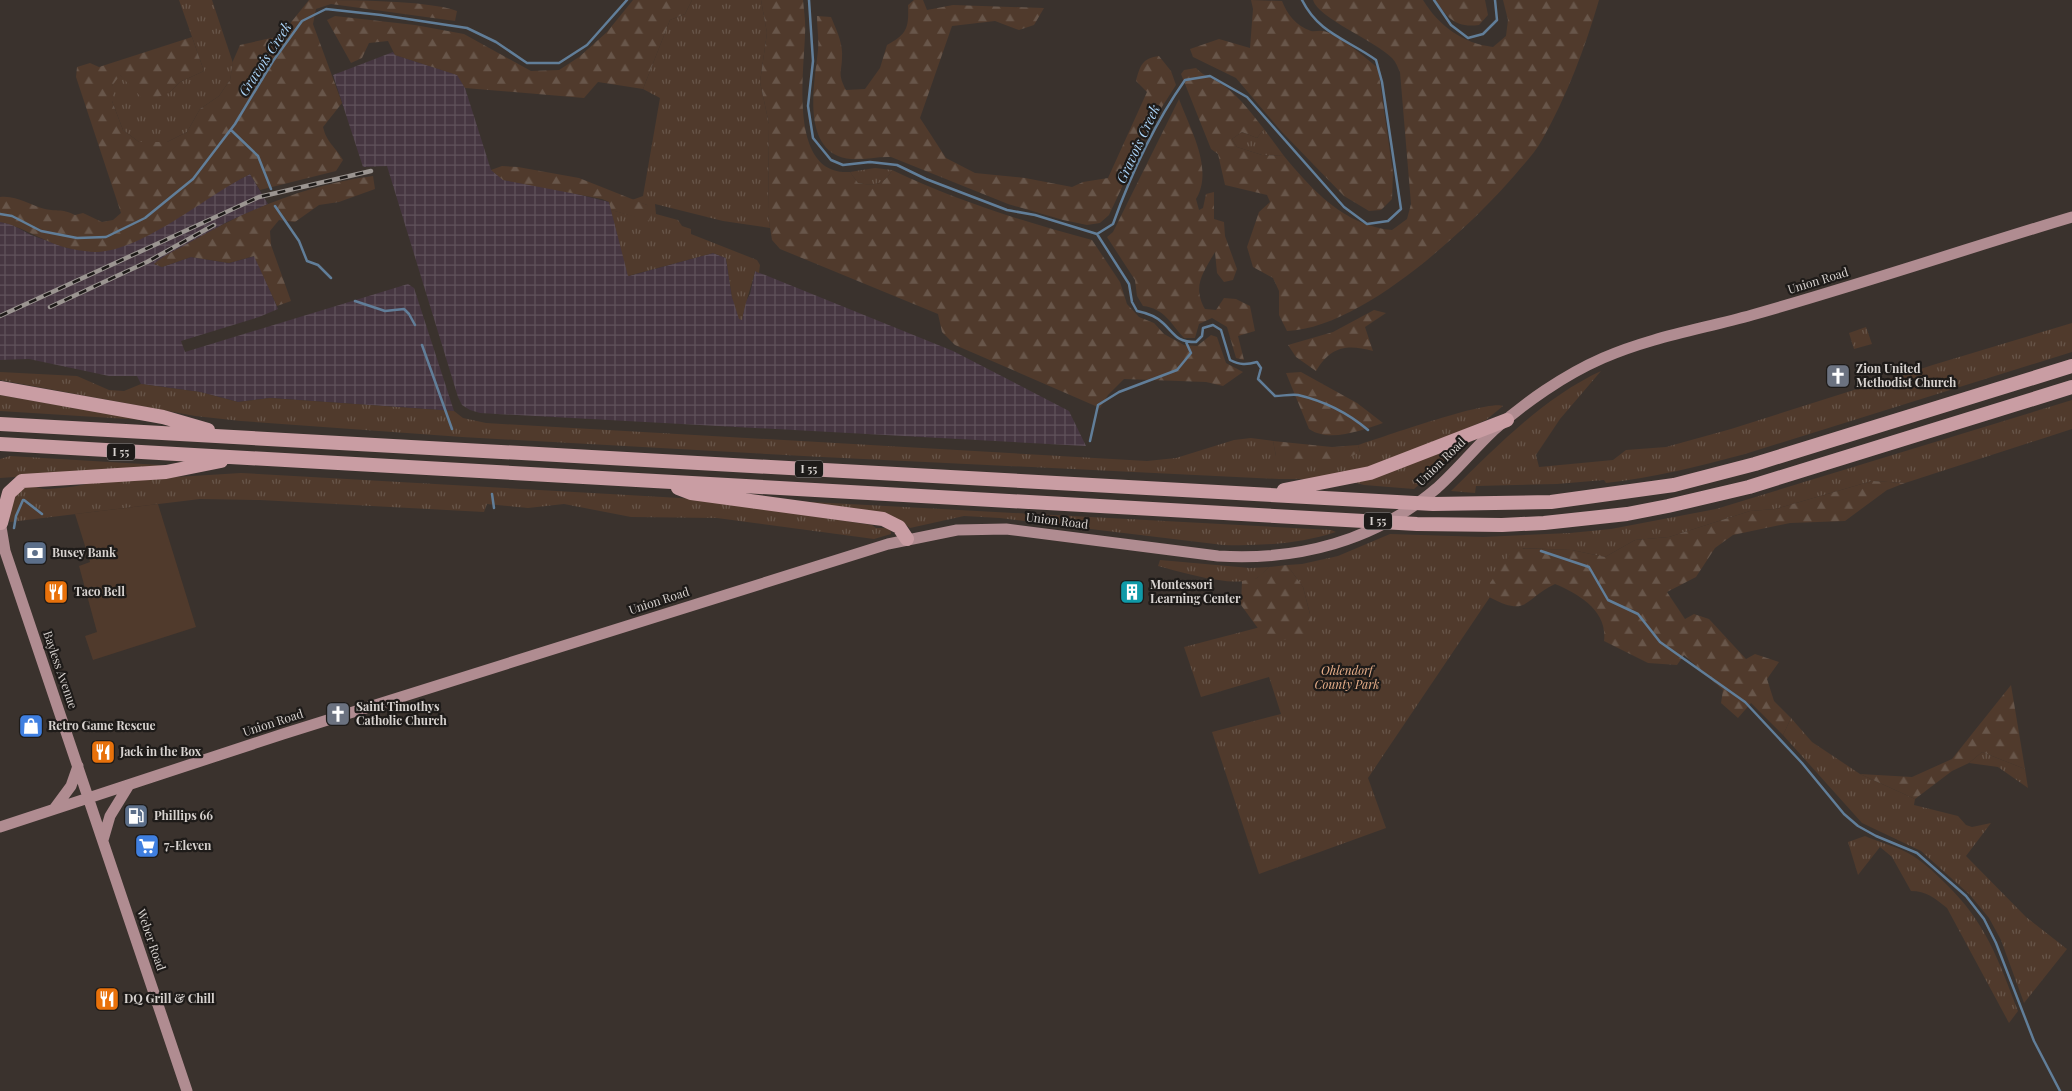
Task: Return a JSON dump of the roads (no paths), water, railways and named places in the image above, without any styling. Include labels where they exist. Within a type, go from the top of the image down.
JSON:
[{"type":"highway","name":"I 55","points":[[0,424],[1477,505],[1551,502],[1674,485],[1755,464],[2072,366]]},
{"type":"highway","name":"I 55","points":[[0,444],[1417,524],[1502,525],[1544,523],[1627,514],[1717,495],[2072,387]]},
{"type":"highway","points":[[0,388],[163,417],[233,437]]},
{"type":"highway","points":[[1262,494],[1370,473],[1506,420]]},
{"type":"highway","points":[[0,484],[166,472],[240,457]]},
{"type":"highway","points":[[0,522],[8,493],[22,481]]},
{"type":"highway","points":[[666,482],[690,493],[883,519],[899,527],[907,539]]},
{"type":"main road","name":"Union Road","points":[[0,827],[673,611],[907,539],[957,530],[1006,529],[1218,556],[1245,557],[1300,553],[1332,545],[1356,537],[1398,517],[1449,476],[1506,420],[1585,367],[1635,346],[1760,313],[2072,216]]},
{"type":"main road","name":"Bayless Avenue","points":[[0,522],[2,547],[89,798]]},
{"type":"main road","points":[[54,809],[71,786],[78,766]]},
{"type":"main road","points":[[103,840],[110,816],[129,785]]},
{"type":"main road","name":"Weber Road","points":[[89,798],[187,1091]]},
{"type":"waterway","name":"Gravois Creek","points":[[0,214],[12,216],[41,231],[77,238],[106,237],[145,218],[193,179],[235,124],[273,61],[302,21],[326,9],[467,28],[496,42],[527,63],[559,63],[587,45],[627,0]]},
{"type":"waterway","name":"Gravois Creek","points":[[809,0],[813,61],[808,106],[813,138],[831,160],[843,165],[870,162],[897,165],[926,179],[1007,210],[1035,215],[1097,234],[1113,224],[1144,150],[1163,114],[1185,80],[1210,76],[1247,97],[1344,207],[1367,224],[1388,221],[1401,209],[1382,82],[1376,60],[1325,28],[1317,21],[1302,0]]},
{"type":"waterway","name":"Gravois Creek","points":[[1434,0],[1451,25],[1468,38],[1483,34],[1497,20],[1495,0]]},
{"type":"waterway","points":[[231,130],[258,156],[271,189]]},
{"type":"waterway","points":[[275,206],[299,241],[307,261],[318,265],[331,278]]},
{"type":"waterway","points":[[1097,234],[1129,284],[1132,302],[1137,311],[1154,317],[1163,323],[1176,337],[1189,342],[1196,342],[1202,336],[1203,328],[1213,325],[1221,330],[1230,360],[1243,364],[1257,362],[1261,368],[1258,379],[1275,396],[1298,395],[1326,404],[1344,413],[1368,430]]},
{"type":"waterway","points":[[355,301],[385,311],[404,309],[415,325]]},
{"type":"waterway","points":[[1090,441],[1098,405],[1119,392],[1177,370],[1191,353],[1186,342]]},
{"type":"waterway","points":[[422,345],[452,429]]},
{"type":"waterway","points":[[492,494],[494,508]]},
{"type":"waterway","points":[[14,528],[16,516],[23,500]]},
{"type":"waterway","points":[[24,500],[42,514]]},
{"type":"waterway","points":[[1541,551],[1589,567],[1608,600],[1638,614],[1660,642],[1745,702],[1802,763],[1844,814],[1858,826],[1876,836],[1917,853],[1966,896],[1984,919],[1996,943],[2034,1041],[2060,1091]]},
{"type":"railway","points":[[0,316],[259,197],[371,171]]},
{"type":"railway","points":[[50,307],[147,262],[214,225]]},
{"type":"place","name":"Zion United Methodist Church","points":[[1838,376]]},
{"type":"place","name":"Busey Bank","points":[[35,553]]},
{"type":"place","name":"Taco Bell","points":[[56,592]]},
{"type":"place","name":"Montessori Learning Center","points":[[1132,592]]},
{"type":"place","name":"Saint Timothys Catholic Church","points":[[338,714]]},
{"type":"place","name":"Retro Game Rescue","points":[[31,726]]},
{"type":"place","name":"Jack in the Box","points":[[103,752]]},
{"type":"place","name":"Phillips 66","points":[[136,816]]},
{"type":"place","name":"7-Eleven","points":[[147,846]]},
{"type":"place","name":"DQ Grill & Chill","points":[[107,999]]},
{"type":"park label","name":"Ohlendorf County Park","points":[[1347,678]]}]
